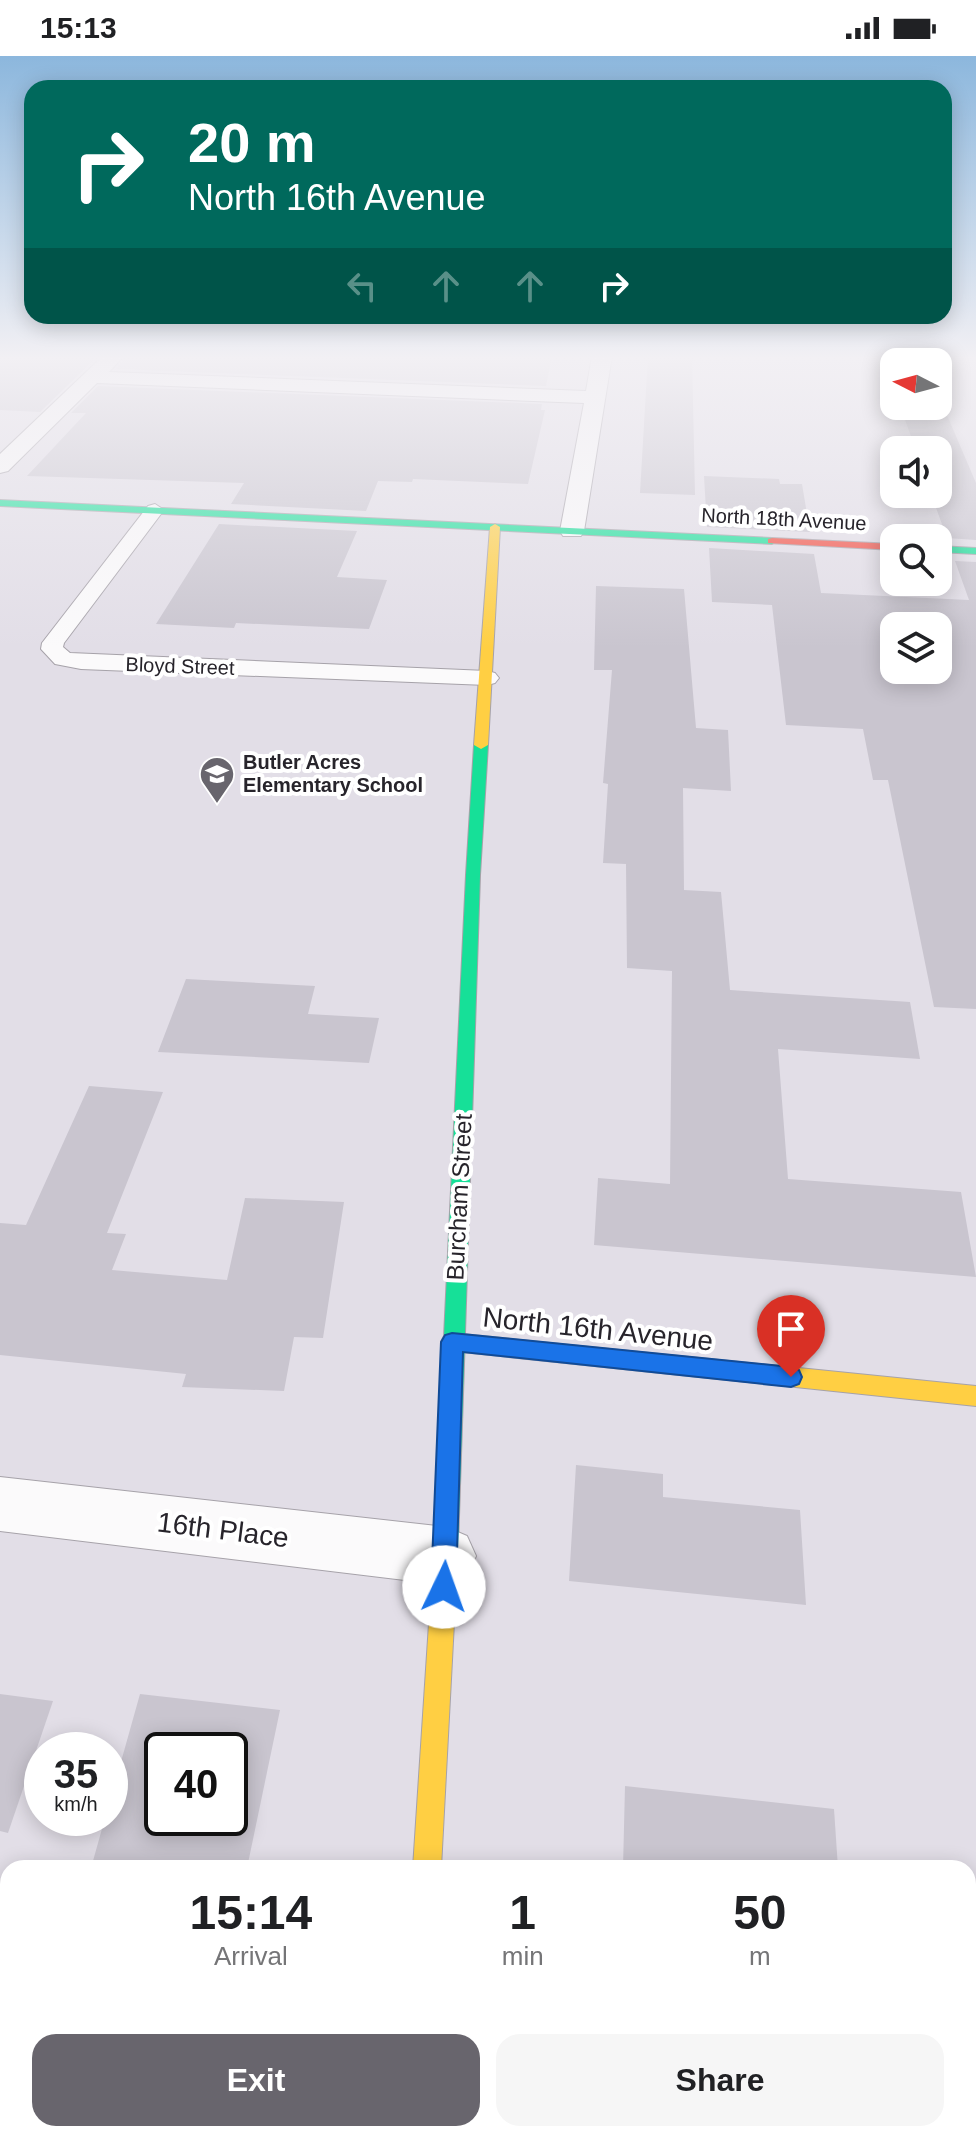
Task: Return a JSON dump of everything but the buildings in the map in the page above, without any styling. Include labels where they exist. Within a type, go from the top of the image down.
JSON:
[{"type":"street","points":[[572,531],[585,453]]},
{"type":"street","name":"North 18th Avenue","points":[[0,503],[880,546]]},
{"type":"street","name":"Burcham Street","points":[[427,1860],[446,1556],[452,1342],[474,859],[495,527]]},
{"type":"street","points":[[952,550],[976,551]]},
{"type":"street","name":"North 16th Avenue","points":[[452,1342],[976,1396]]},
{"type":"street","name":"16th Place","points":[[0,1504],[446,1556]]},
{"type":"lane","name":"Bloyd Street","points":[[155,510],[53,643],[52,649],[56,655],[81,662],[487,678]]},
{"type":"traffic: fast","points":[[0,503],[772,541]]},
{"type":"traffic: fast","points":[[952,550],[976,551]]},
{"type":"traffic: fast","points":[[446,1547],[481,745]]},
{"type":"traffic: slow","points":[[481,745],[495,527]]},
{"type":"traffic: slow","points":[[452,1342],[976,1396]]},
{"type":"traffic: slow","points":[[427,1860],[446,1547]]},
{"type":"traffic: jam","points":[[772,541],[880,546]]},
{"type":"place","name":"Butler Acres Elementary School","points":[[217,805]]},
{"type":"route","points":[[444,1587],[452,1342],[791,1377]]}]
